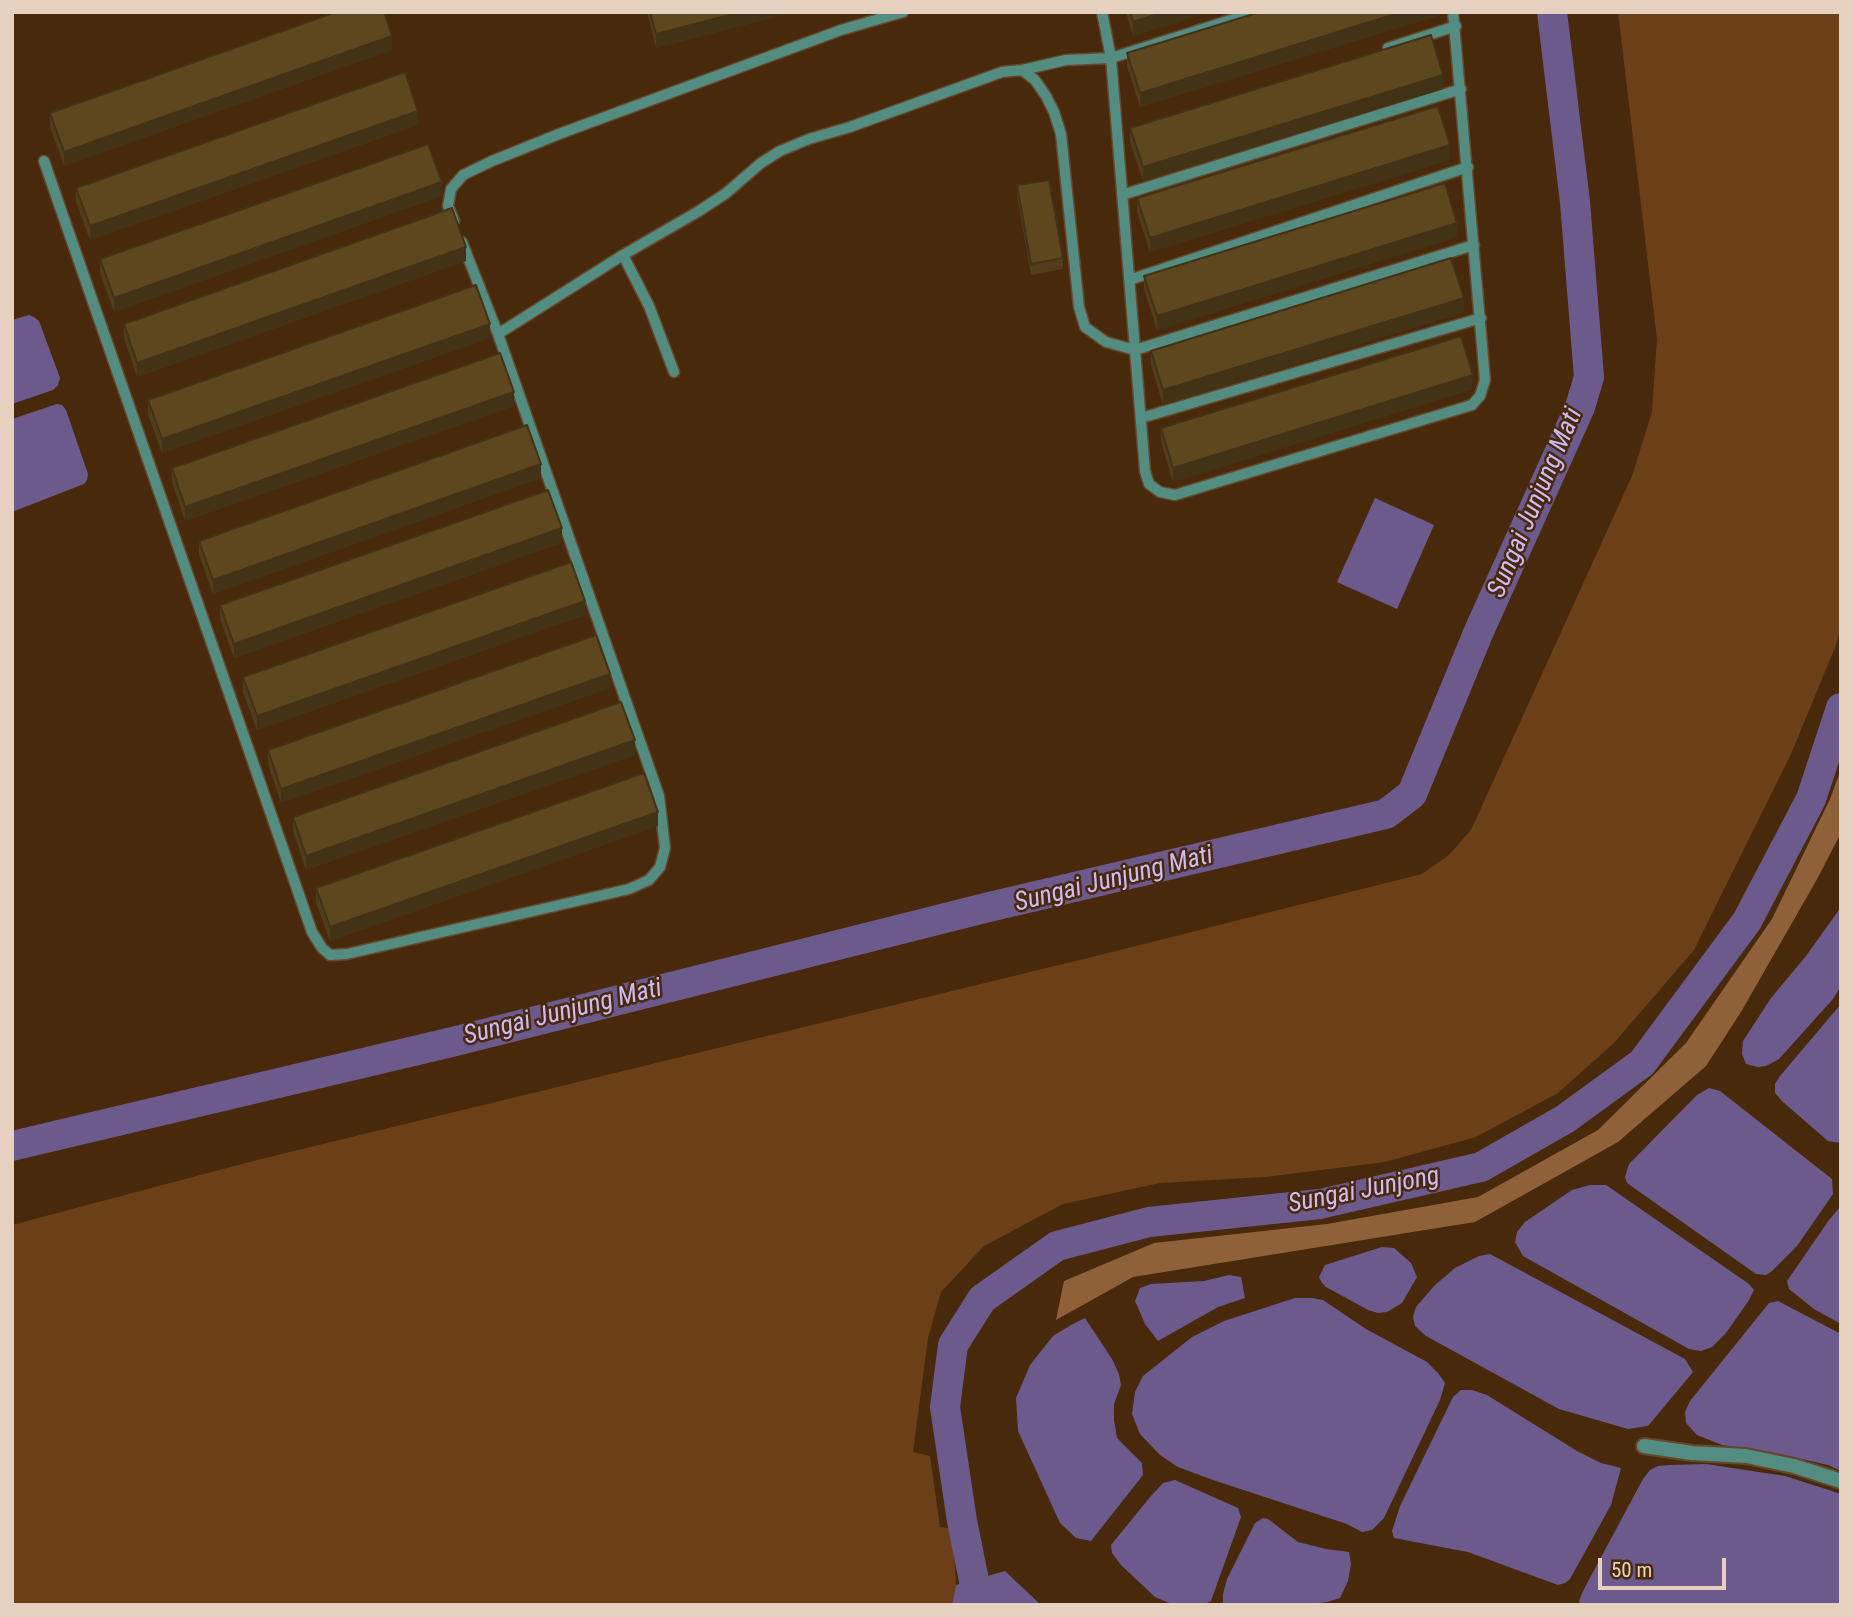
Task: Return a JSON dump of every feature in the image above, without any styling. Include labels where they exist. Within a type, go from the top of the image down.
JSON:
[{"type":"street","points":[[1644,1446],[1692,1453],[1746,1456],[1841,1480]]},
{"type":"lane","points":[[44,161],[312,932],[330,955],[347,954],[629,889],[649,880],[660,867],[665,848],[659,796],[498,334],[448,206],[451,189],[463,176],[492,161],[559,134],[841,30],[903,12]]},
{"type":"lane","points":[[1102,12],[1111,58],[1145,471],[1149,484],[1160,492],[1175,495],[1472,405],[1480,396],[1485,380],[1453,12]]},
{"type":"lane","points":[[498,334],[623,255],[699,211],[780,151],[1002,72],[1066,60],[1111,58],[1256,12]]},
{"type":"lane","points":[[1378,52],[1455,26]]},
{"type":"lane","points":[[1021,70],[1035,80],[1046,96],[1061,134],[1079,307],[1085,327],[1106,342],[1135,349],[1474,244]]},
{"type":"lane","points":[[1122,195],[1461,89]]},
{"type":"lane","points":[[1118,136],[1131,132]]},
{"type":"lane","points":[[1129,280],[1468,167]]},
{"type":"lane","points":[[623,255],[649,306],[674,372]]},
{"type":"lane","points":[[1141,418],[1480,318]]},
{"type":"shaded area","points":[[1618,12],[1841,12],[1841,627],[1791,754],[1694,950],[1614,1043],[1558,1093],[1476,1137],[1385,1162],[1265,1177],[1160,1183],[1063,1204],[984,1246],[941,1292],[928,1338],[913,1452],[930,1456],[940,1527],[953,1529],[956,1585],[952,1605],[12,1605],[12,1225],[253,1161],[1422,874],[1449,855],[1471,830],[1632,476],[1652,412],[1657,339]]},
{"type":"shaded area","points":[[29,315],[39,321],[60,378],[53,390],[12,404],[12,320]]},
{"type":"shaded area","points":[[57,404],[66,410],[88,474],[87,480],[84,484],[12,512],[12,419]]},
{"type":"shaded area","points":[[1375,498],[1434,525],[1397,609],[1337,582]]},
{"type":"shaded area","points":[[1841,769],[1841,833],[1741,1012],[1706,1066],[1618,1142],[1475,1222],[1133,1277],[1056,1320],[1064,1281],[1154,1243],[1327,1224],[1478,1197],[1598,1130],[1686,1043],[1772,919],[1830,799]]},
{"type":"shaded area","points":[[1841,907],[1841,986],[1833,999],[1779,1059],[1766,1066],[1746,1064],[1742,1054],[1743,1041],[1771,998],[1806,956]]},
{"type":"shaded area","points":[[1841,1004],[1841,1143],[1828,1141],[1783,1102],[1775,1093],[1775,1084]]},
{"type":"shaded area","points":[[1709,1088],[1720,1091],[1832,1179],[1833,1194],[1797,1246],[1766,1275],[1756,1274],[1627,1183],[1625,1177],[1629,1164],[1697,1095]]},
{"type":"shaded area","points":[[1590,1185],[1606,1185],[1754,1290],[1726,1333],[1712,1347],[1701,1351],[1689,1349],[1523,1256],[1515,1242],[1517,1232],[1525,1222],[1572,1190]]},
{"type":"shaded area","points":[[1841,1206],[1841,1324],[1814,1309],[1789,1289],[1787,1281]]},
{"type":"shaded area","points":[[1382,1247],[1394,1248],[1411,1263],[1417,1277],[1402,1303],[1387,1312],[1368,1310],[1322,1283],[1319,1277],[1325,1265]]},
{"type":"shaded area","points":[[1490,1254],[1685,1359],[1693,1372],[1648,1426],[1628,1429],[1559,1409],[1426,1336],[1415,1326],[1413,1317],[1416,1307],[1434,1286],[1455,1268],[1479,1256]]},
{"type":"shaded area","points":[[1229,1275],[1241,1277],[1245,1298],[1218,1307],[1158,1341],[1145,1324],[1135,1301],[1140,1288],[1151,1284],[1204,1281]]},
{"type":"shaded area","points":[[1295,1298],[1323,1300],[1366,1329],[1427,1362],[1445,1383],[1440,1400],[1384,1518],[1372,1530],[1362,1532],[1347,1524],[1178,1467],[1160,1455],[1140,1434],[1132,1414],[1135,1392],[1143,1376],[1192,1337],[1224,1321]]},
{"type":"shaded area","points":[[1778,1301],[1841,1334],[1841,1471],[1828,1465],[1780,1454],[1722,1445],[1697,1435],[1686,1423],[1685,1412],[1690,1401],[1769,1303]]},
{"type":"shaded area","points":[[1085,1318],[1119,1374],[1121,1385],[1114,1404],[1117,1438],[1142,1463],[1143,1475],[1091,1541],[1076,1538],[1060,1523],[1018,1431],[1016,1398],[1030,1365],[1053,1336]]},
{"type":"shaded area","points":[[1461,1390],[1487,1395],[1577,1451],[1601,1463],[1621,1468],[1611,1505],[1570,1579],[1565,1583],[1558,1585],[1468,1552],[1394,1538],[1392,1531],[1400,1506],[1453,1397]]},
{"type":"shaded area","points":[[1706,1464],[1785,1476],[1841,1494],[1839,1605],[1581,1605],[1579,1601],[1584,1589],[1650,1470],[1658,1466]]},
{"type":"shaded area","points":[[1175,1480],[1238,1508],[1241,1517],[1211,1601],[1203,1605],[1174,1605],[1155,1597],[1112,1553],[1111,1545],[1151,1496],[1163,1483]]},
{"type":"shaded area","points":[[1263,1518],[1298,1542],[1349,1552],[1351,1564],[1348,1581],[1340,1598],[1302,1605],[1223,1605],[1227,1579],[1255,1523]]},
{"type":"shaded area","points":[[1005,1571],[1041,1605],[952,1605],[956,1585]]},
{"type":"building","points":[[336,12],[384,12],[392,36],[64,152],[50,113]]},
{"type":"building","points":[[650,12],[741,12],[656,34]]},
{"type":"building","points":[[1130,12],[1164,12],[1133,22]]},
{"type":"building","points":[[1260,12],[1402,12],[1140,93],[1127,53]]},
{"type":"building","points":[[1431,35],[1443,75],[1143,167],[1130,128]]},
{"type":"building","points":[[405,72],[418,111],[90,226],[76,188]]},
{"type":"building","points":[[1438,106],[1450,145],[1150,238],[1137,198]]},
{"type":"building","points":[[428,144],[442,182],[114,298],[100,259]]},
{"type":"building","points":[[1049,180],[1063,258],[1031,264],[1017,185]]},
{"type":"building","points":[[1445,183],[1457,223],[1157,316],[1144,276]]},
{"type":"building","points":[[452,208],[466,247],[137,363],[124,324]]},
{"type":"building","points":[[1451,258],[1464,298],[1163,390],[1151,351]]},
{"type":"building","points":[[476,285],[490,324],[162,439],[148,400]]},
{"type":"building","points":[[1461,336],[1473,375],[1173,468],[1161,428]]},
{"type":"building","points":[[500,353],[514,392],[185,507],[172,468]]},
{"type":"building","points":[[527,425],[541,464],[213,580],[199,541]]},
{"type":"building","points":[[548,490],[562,528],[234,644],[220,605]]},
{"type":"building","points":[[571,562],[585,601],[257,716],[243,677]]},
{"type":"building","points":[[596,635],[610,674],[281,789],[268,750]]},
{"type":"building","points":[[621,702],[635,740],[306,856],[293,817]]},
{"type":"building","points":[[644,773],[658,812],[330,927],[316,888]]},
{"type":"waterway","name":"Sungai Junjung Mati","points":[[12,1146],[452,1042],[989,907],[1386,814],[1412,794],[1479,631],[1580,407],[1589,377],[1575,202],[1552,12]]},
{"type":"waterway","name":"Sungai Junjong","points":[[979,1605],[962,1521],[945,1407],[953,1345],[982,1299],[1057,1246],[1149,1222],[1320,1204],[1481,1167],[1565,1119],[1642,1063],[1747,921],[1811,799],[1841,708]]}]
